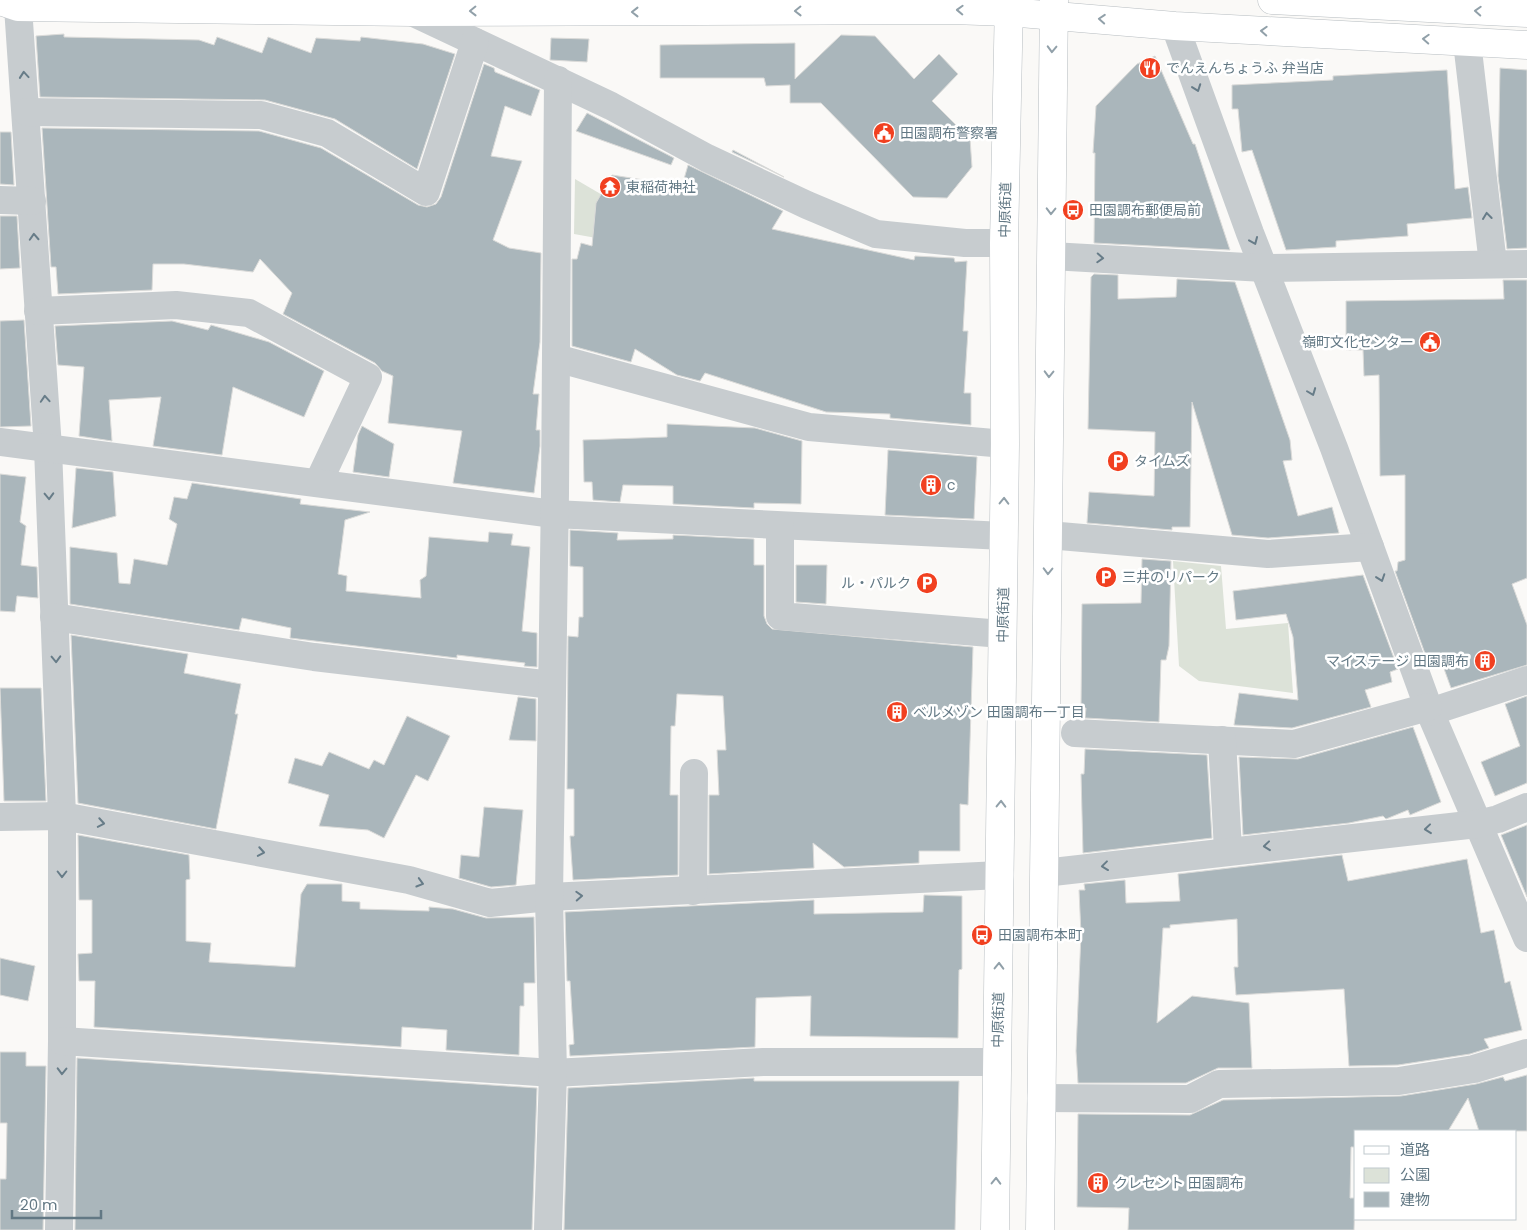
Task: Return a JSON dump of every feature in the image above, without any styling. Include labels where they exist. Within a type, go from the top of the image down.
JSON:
[{"type":"main road","points":[[1272,0],[1527,13]]},
{"type":"main road","points":[[9,4],[412,12],[734,5],[862,9],[1009,6],[1053,8],[1175,26],[1527,45]]},
{"type":"main road","name":"中原街道","points":[[995,1230],[1005,444],[1004,243],[1009,6]]},
{"type":"main road","points":[[1040,1230],[1053,8]]},
{"type":"street","points":[[9,4],[27,112],[48,448],[62,816],[62,1041],[59,1230]]},
{"type":"street","points":[[412,12],[558,80],[707,158],[876,234],[965,243],[1004,243]]},
{"type":"street","points":[[1175,26],[1264,268],[1334,448],[1429,709],[1527,938]]},
{"type":"street","points":[[27,112],[261,115],[327,133],[426,192],[475,42]]},
{"type":"street","points":[[1467,42],[1493,264]]},
{"type":"street","points":[[548,1230],[553,1073],[549,897],[558,80]]},
{"type":"street","points":[[0,200],[32,201]]},
{"type":"street","points":[[1051,256],[1264,268],[1527,264]]},
{"type":"street","points":[[38,311],[176,305],[249,313],[368,377],[318,483]]},
{"type":"street","points":[[556,358],[809,427],[1005,444]]},
{"type":"street","points":[[0,442],[554,514],[1004,536]]},
{"type":"street","points":[[780,526],[780,616],[1002,634]]},
{"type":"street","points":[[1048,535],[1268,554],[1370,547]]},
{"type":"street","points":[[54,617],[314,657],[552,685]]},
{"type":"street","points":[[1074,733],[1294,744],[1429,709],[1527,680]]},
{"type":"street","points":[[1222,740],[1228,850]]},
{"type":"street","points":[[693,891],[694,773]]},
{"type":"street","points":[[1044,873],[1228,850],[1477,824],[1498,819],[1527,806]]},
{"type":"street","points":[[0,817],[62,816],[409,880],[490,903],[549,897],[1000,875]]},
{"type":"street","points":[[62,1041],[553,1073],[763,1062],[997,1062]]},
{"type":"street","points":[[1041,1098],[1190,1099],[1219,1084],[1399,1081],[1474,1069],[1527,1053]]},
{"type":"green space","points":[[575,179],[628,210],[624,243],[574,234]]},
{"type":"green space","points":[[1173,561],[1221,566],[1226,629],[1288,623],[1293,693],[1199,681],[1179,666]]},
{"type":"building","points":[[64,34],[64,37],[199,40],[214,45],[217,37],[262,53],[268,37],[311,53],[316,38],[360,41],[361,37],[423,44],[455,54],[417,169],[335,119],[265,100],[40,97],[36,36]]},
{"type":"building","name":"田園調布警察署","points":[[841,35],[875,36],[914,79],[939,54],[958,74],[932,101],[970,139],[972,167],[947,198],[913,197],[821,103],[790,103],[790,85],[766,86],[764,78],[660,78],[660,45],[795,43],[795,79]]},
{"type":"building","points":[[551,38],[589,39],[587,62],[550,60]]},
{"type":"building","points":[[1155,56],[1193,144],[1195,144],[1230,250],[1094,243],[1095,153],[1093,153],[1096,106],[1137,64]]},
{"type":"building","points":[[484,64],[494,68],[495,72],[540,90],[531,116],[505,106],[491,156],[522,161],[493,240],[509,248],[541,253],[540,342],[533,394],[539,394],[536,430],[540,430],[540,446],[534,493],[453,483],[462,431],[388,423],[393,376],[382,371],[375,363],[283,314],[292,293],[260,259],[253,272],[184,264],[153,264],[152,290],[58,294],[56,267],[51,267],[42,128],[259,131],[321,148],[418,205],[427,207],[436,204],[441,197]]},
{"type":"building","points":[[1500,68],[1527,70],[1527,248],[1507,249],[1498,176]]},
{"type":"building","points":[[1447,70],[1455,189],[1468,187],[1472,218],[1407,224],[1408,236],[1336,241],[1336,247],[1286,250],[1252,150],[1242,152],[1238,109],[1232,109],[1232,85],[1333,80],[1333,76]]},
{"type":"building","points":[[587,113],[674,158],[671,165],[576,131]]},
{"type":"building","points":[[0,132],[11,132],[14,185],[0,184]]},
{"type":"building","points":[[733,150],[784,177],[732,152]]},
{"type":"building","points":[[688,165],[783,211],[772,229],[914,260],[915,256],[954,258],[955,262],[967,261],[963,331],[968,331],[964,393],[971,393],[971,425],[890,418],[890,414],[826,412],[705,373],[700,381],[677,375],[635,349],[631,362],[572,346],[572,259],[577,259],[581,243],[592,246],[596,203],[612,175],[682,186]]},
{"type":"building","points":[[0,216],[17,216],[20,268],[0,269]]},
{"type":"building","points":[[1094,274],[1118,275],[1118,299],[1176,297],[1177,279],[1235,282],[1290,440],[1292,460],[1283,461],[1298,516],[1332,507],[1339,533],[1268,538],[1232,535],[1192,402],[1190,527],[1172,527],[1172,530],[1087,523],[1089,492],[1154,496],[1155,432],[1088,429],[1091,277]]},
{"type":"building","points":[[1503,280],[1527,280],[1527,578],[1512,584],[1527,625],[1527,665],[1451,688],[1439,655],[1427,659],[1395,571],[1397,571],[1398,562],[1405,560],[1405,475],[1380,476],[1379,375],[1364,376],[1363,350],[1346,350],[1346,301],[1504,299]]},
{"type":"building","points":[[24,320],[31,426],[0,427],[0,321]]},
{"type":"building","points":[[172,321],[208,330],[211,325],[269,342],[324,371],[304,417],[233,387],[222,455],[153,446],[161,397],[109,400],[112,441],[79,436],[84,367],[58,365],[55,326]]},
{"type":"building","points":[[667,424],[755,428],[802,441],[801,504],[754,503],[754,508],[673,504],[673,486],[623,485],[620,502],[593,500],[592,482],[584,482],[583,440],[667,437]]},
{"type":"building","points":[[362,426],[394,444],[389,477],[353,472],[358,435]]},
{"type":"building","name":"c","points":[[888,450],[977,457],[974,519],[885,515]]},
{"type":"building","points":[[76,468],[113,472],[116,516],[72,528]]},
{"type":"building","points":[[0,474],[26,477],[20,522],[26,526],[21,565],[37,567],[38,598],[17,596],[15,612],[0,611]]},
{"type":"building","points":[[192,483],[301,499],[300,504],[370,512],[345,520],[338,574],[347,576],[346,591],[421,598],[420,580],[426,576],[429,537],[488,542],[489,532],[513,534],[511,545],[530,547],[522,631],[537,633],[537,667],[524,666],[525,663],[457,655],[457,658],[290,638],[291,628],[242,618],[239,630],[70,604],[70,547],[117,553],[119,583],[130,584],[134,559],[167,565],[177,524],[169,519],[174,497],[187,499]]},
{"type":"building","points":[[570,530],[618,533],[617,540],[673,539],[673,535],[754,539],[754,565],[764,565],[764,616],[767,624],[772,629],[973,647],[968,805],[960,804],[960,851],[919,851],[919,863],[844,867],[813,843],[814,868],[709,874],[709,795],[719,795],[717,750],[726,750],[723,696],[677,694],[675,726],[671,726],[670,795],[678,795],[678,875],[573,880],[570,836],[574,836],[574,789],[567,789],[568,636],[578,637],[579,617],[583,617],[583,567],[570,566]]},
{"type":"building","points":[[1142,559],[1171,561],[1169,646],[1166,660],[1161,660],[1159,722],[1085,718],[1086,708],[1081,708],[1082,604],[1141,603]]},
{"type":"building","points":[[796,565],[827,565],[826,604],[796,602]]},
{"type":"building","points":[[1363,575],[1398,669],[1390,672],[1392,682],[1365,690],[1371,707],[1292,728],[1234,725],[1239,693],[1298,700],[1293,637],[1286,614],[1236,620],[1233,591]]},
{"type":"building","points":[[71,635],[188,654],[184,673],[241,684],[235,714],[238,714],[216,829],[78,803]]},
{"type":"building","points":[[0,688],[41,688],[46,801],[4,801]]},
{"type":"building","points":[[1527,696],[1527,783],[1495,796],[1481,762],[1520,746],[1505,704]]},
{"type":"building","points":[[518,697],[536,699],[536,741],[509,740]]},
{"type":"building","points":[[407,716],[450,736],[428,781],[416,775],[384,838],[368,830],[319,826],[329,795],[288,783],[295,758],[322,766],[329,752],[369,769],[374,760],[384,765]]},
{"type":"building","points":[[1413,727],[1441,802],[1410,815],[1408,810],[1386,819],[1383,816],[1349,823],[1243,835],[1239,757],[1298,759]]},
{"type":"building","points":[[1085,749],[1207,755],[1212,838],[1083,853],[1081,774],[1084,774]]},
{"type":"building","points":[[484,807],[523,810],[516,885],[491,887],[459,878],[461,855],[479,857]]},
{"type":"building","points":[[1527,825],[1527,897],[1501,835]]},
{"type":"building","points":[[78,835],[189,855],[190,879],[186,880],[186,941],[211,943],[209,962],[295,967],[301,894],[307,884],[342,884],[342,901],[360,902],[360,909],[429,911],[429,907],[453,909],[486,918],[534,917],[535,983],[524,983],[524,1006],[520,1006],[519,1055],[446,1050],[447,1030],[402,1027],[401,1047],[94,1027],[95,981],[79,981],[78,954],[92,953],[92,900],[79,900]]},
{"type":"building","points":[[1342,855],[1348,881],[1467,859],[1481,933],[1494,930],[1505,983],[1510,981],[1522,1030],[1484,1039],[1489,1048],[1470,1054],[1398,1065],[1349,1066],[1344,989],[1236,995],[1234,967],[1238,967],[1237,919],[1170,925],[1170,928],[1163,928],[1157,1023],[1192,996],[1249,1003],[1252,1068],[1218,1068],[1186,1083],[1078,1083],[1076,1051],[1081,934],[1079,890],[1085,890],[1084,884],[1125,880],[1126,903],[1180,901],[1178,874]]},
{"type":"building","points":[[924,895],[962,896],[962,969],[959,970],[958,1038],[810,1036],[811,996],[756,998],[755,1047],[570,1056],[569,1045],[574,1044],[570,981],[567,981],[565,912],[814,900],[814,914],[923,912]]},
{"type":"building","points":[[0,958],[35,966],[28,1001],[0,995]]},
{"type":"building","points":[[0,1052],[26,1052],[26,1066],[46,1066],[43,1230],[0,1230],[0,1179],[6,1179],[7,1123],[0,1123]]},
{"type":"building","points":[[77,1058],[537,1088],[532,1230],[75,1230]]},
{"type":"building","points":[[1527,1075],[1527,1131],[1479,1130],[1468,1098],[1449,1130],[1354,1130],[1354,1147],[1351,1147],[1350,1198],[1354,1198],[1354,1230],[1128,1230],[1129,1208],[1077,1207],[1078,1114],[1190,1115],[1223,1100],[1401,1096],[1476,1084],[1503,1077],[1505,1081]]},
{"type":"building","points":[[754,1078],[754,1081],[959,1081],[955,1230],[564,1230],[568,1088]]},
{"type":"place","name":"でんえんちょうふ 弁当店","points":[[1150,68]]},
{"type":"place","name":"田園調布警察署","points":[[884,133]]},
{"type":"place","name":"東稲荷神社","points":[[610,187]]},
{"type":"place","name":"田園調布郵便局前","points":[[1073,210]]},
{"type":"place","name":"嶺町文化センター","points":[[1430,342]]},
{"type":"place","name":"タイムズ","points":[[1118,461]]},
{"type":"place","name":"c","points":[[931,485]]},
{"type":"place","name":"三井のリパーク","points":[[1106,577]]},
{"type":"place","name":"ル・パルク","points":[[927,583]]},
{"type":"place","name":"マイステージ 田園調布","points":[[1485,661]]},
{"type":"place","name":"ベルメゾン 田園調布一丁目","points":[[897,712]]},
{"type":"place","name":"田園調布本町","points":[[982,935]]},
{"type":"place","name":"クレセント 田園調布","points":[[1098,1183]]}]
